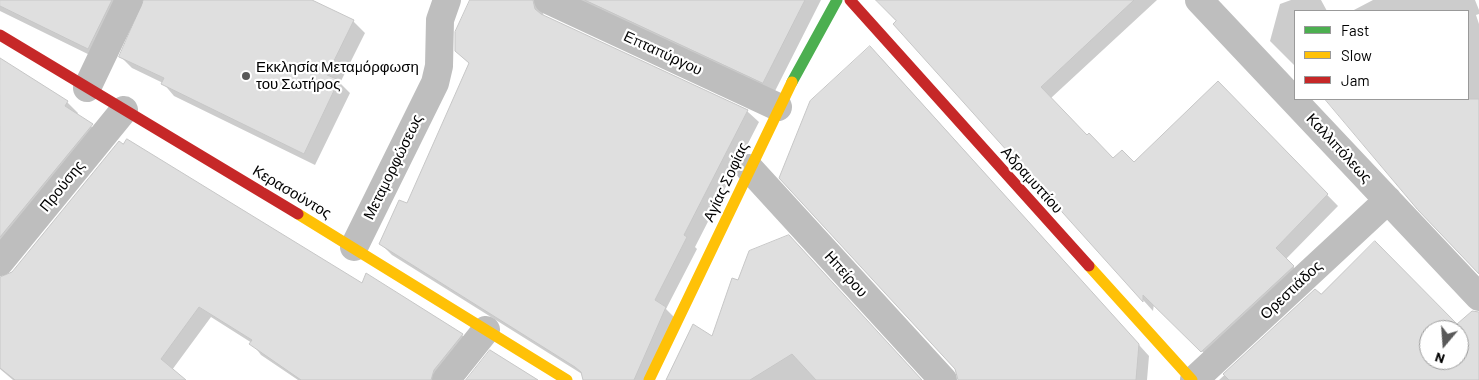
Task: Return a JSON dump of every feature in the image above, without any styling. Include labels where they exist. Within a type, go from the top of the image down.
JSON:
[{"type":"street","points":[[87,88],[129,0]]},
{"type":"street","name":"Μεταμορφώσεως","points":[[354,247],[435,83],[439,66],[440,20],[447,0]]},
{"type":"street","name":"Επταπύργου","points":[[548,0],[778,106]]},
{"type":"street","name":"Αγίας Σοφίας","points":[[649,380],[778,106],[837,0]]},
{"type":"street","name":"Αδραμυττίου","points":[[850,0],[1193,380]]},
{"type":"street","name":"Καλλιπόλεως","points":[[1199,0],[1479,297]]},
{"type":"street","name":"Κερασούντος","points":[[0,35],[354,247],[567,380]]},
{"type":"street","name":"Προύσης","points":[[0,262],[124,110]]},
{"type":"street","name":"Ηπείρου","points":[[749,168],[943,380]]},
{"type":"street","name":"Ορεστιάδος","points":[[1193,380],[1388,200]]},
{"type":"street","points":[[446,380],[486,330]]},
{"type":"building","points":[[0,0],[112,0],[88,49],[0,6]]},
{"type":"building","name":"Εκκλησία Μεταμόρφωση του Σωτήρος","points":[[144,0],[312,0],[354,20],[327,75],[339,80],[304,154],[161,84],[164,78],[119,57]]},
{"type":"building","points":[[470,0],[533,0],[535,9],[541,14],[748,110],[684,235],[687,237],[655,300],[666,307],[634,380],[583,380],[581,372],[575,367],[379,244],[399,200],[407,203],[469,63],[455,51],[455,32]]},
{"type":"building","points":[[585,0],[805,0],[763,83]]},
{"type":"building","points":[[876,0],[1134,0],[1041,87],[1087,135],[1089,133],[1113,158],[1122,150],[1134,162],[1218,81],[1328,194],[1276,248],[1294,266],[1201,352],[1143,295],[1143,302],[893,24],[896,21]]},
{"type":"building","points":[[870,46],[1139,344],[1136,380],[958,380],[955,369],[779,178],[810,101]]},
{"type":"building","points":[[0,58],[68,101],[65,106],[93,124],[0,237]]},
{"type":"building","points":[[1479,99],[1479,274],[1418,210],[1326,100]]},
{"type":"building","points":[[127,139],[362,283],[366,273],[463,334],[434,370],[431,380],[301,380],[249,344],[252,340],[199,307],[161,359],[186,380],[15,380],[0,368],[0,277],[12,272],[119,141],[123,144]]},
{"type":"building","points":[[789,235],[922,380],[816,380],[792,354],[750,380],[666,380],[693,324],[712,336],[732,278],[738,280],[749,251]]},
{"type":"building","points":[[1375,241],[1453,320],[1419,320],[1419,370],[1469,370],[1469,320],[1462,320],[1472,311],[1479,312],[1479,380],[1229,380],[1223,374],[1315,289],[1321,294]]},
{"type":"building","points":[[490,350],[538,380],[466,380]]},
{"type":"traffic: fast","points":[[792,82],[837,0]]},
{"type":"traffic: slow","points":[[649,380],[792,82]]},
{"type":"traffic: slow","points":[[298,214],[567,380]]},
{"type":"traffic: slow","points":[[1089,266],[1192,380]]},
{"type":"traffic: jam","points":[[850,0],[1089,266]]},
{"type":"traffic: jam","points":[[0,35],[298,214]]},
{"type":"place","name":"Εκκλησία Μεταμόρφωση του Σωτήρος","points":[[246,76]]}]
